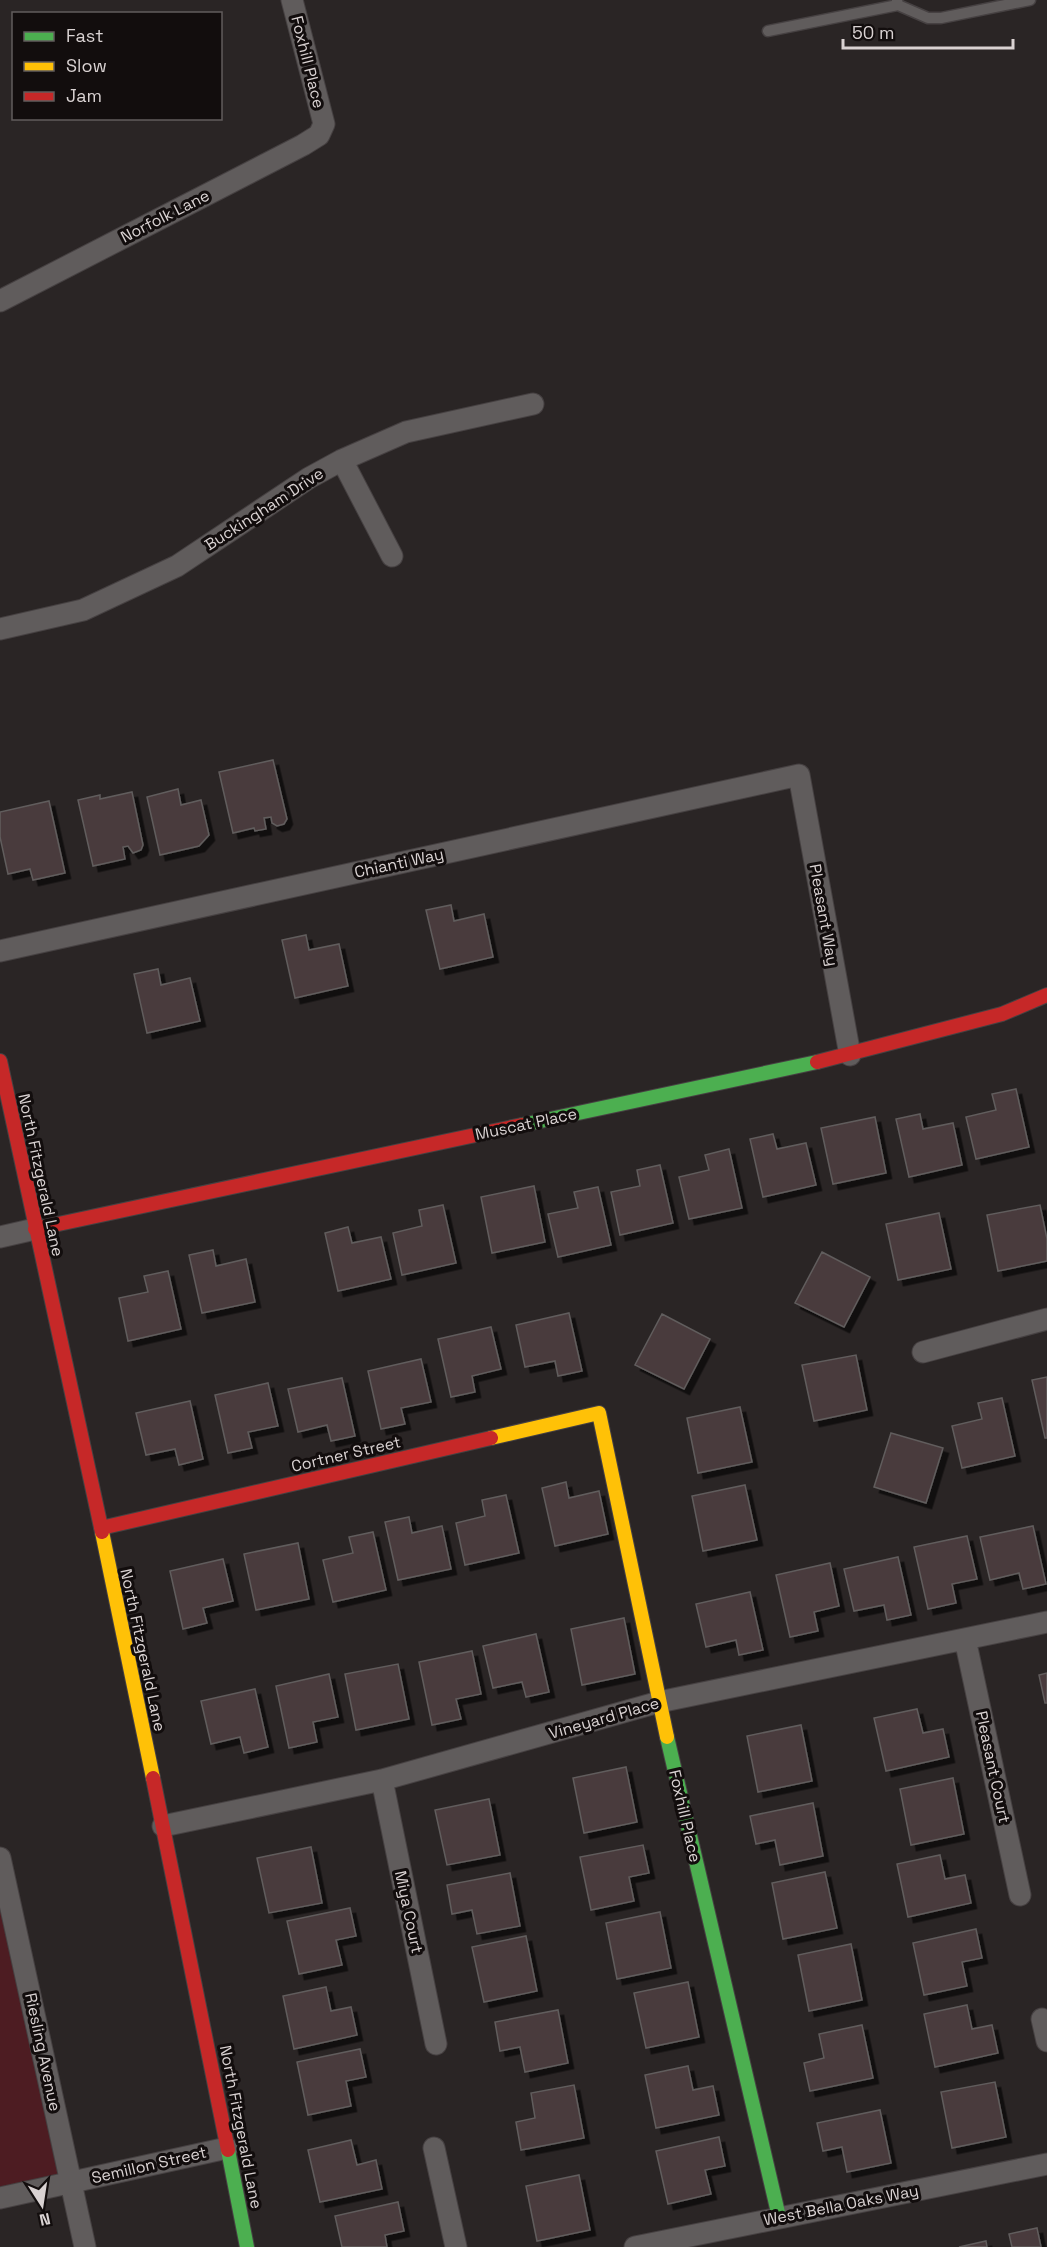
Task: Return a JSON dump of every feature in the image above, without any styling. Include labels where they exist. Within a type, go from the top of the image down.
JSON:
[{"type":"street","name":"Foxhill Place","points":[[292,0],[324,124]]},
{"type":"street","name":"Norfolk Lane","points":[[0,301],[303,145],[319,135],[324,124]]},
{"type":"street","name":"Buckingham Drive","points":[[0,629],[83,610],[177,566],[309,478],[342,460],[406,432],[533,404]]},
{"type":"street","points":[[342,460],[393,556]]},
{"type":"street","name":"Chianti Way","points":[[0,951],[799,775]]},
{"type":"street","name":"Pleasant Way","points":[[799,775],[850,1055]]},
{"type":"street","name":"Muscat Place","points":[[0,1237],[850,1055],[1002,1014],[1047,995]]},
{"type":"street","name":"North Fitzgerald Lane","points":[[0,1061],[101,1528],[247,2247]]},
{"type":"street","points":[[923,1352],[1047,1319]]},
{"type":"street","name":"Foxhill Place","points":[[599,1413],[659,1702],[779,2217]]},
{"type":"street","name":"Cortner Street","points":[[101,1528],[599,1413]]},
{"type":"street","name":"Vineyard Place","points":[[163,1826],[381,1780],[659,1702],[1047,1622]]},
{"type":"street","name":"Pleasant Court","points":[[965,1639],[1020,1895]]},
{"type":"street","name":"Miya Court","points":[[381,1780],[436,2044]]},
{"type":"street","name":"Riesling Avenue","points":[[0,1860],[86,2247]]},
{"type":"street","points":[[1042,2019],[1047,2041]]},
{"type":"street","name":"Semillon Street","points":[[0,2198],[227,2148]]},
{"type":"street","points":[[434,2148],[456,2247]]},
{"type":"street","name":"West Bella Oaks Way","points":[[635,2247],[1047,2164]]},
{"type":"lane","points":[[768,31],[898,2],[928,18],[941,18],[1030,0]]},
{"type":"shaded area","points":[[0,1861],[71,2182],[0,2198]]},
{"type":"building","points":[[273,760],[287,819],[284,824],[277,826],[272,823],[271,817],[264,818],[266,829],[255,831],[254,828],[233,833],[219,772]]},
{"type":"building","points":[[178,789],[181,805],[201,800],[209,835],[199,846],[160,855],[147,797]]},
{"type":"building","points":[[132,792],[143,845],[141,850],[133,853],[128,846],[123,847],[125,859],[93,866],[78,800],[100,795],[100,799]]},
{"type":"building","points":[[49,801],[65,873],[33,880],[30,869],[8,874],[0,837],[0,812]]},
{"type":"building","points":[[451,905],[454,921],[484,914],[493,957],[440,969],[426,910]]},
{"type":"building","points":[[306,935],[309,950],[339,944],[348,986],[295,998],[282,940]]},
{"type":"building","points":[[158,969],[161,985],[190,978],[200,1021],[147,1033],[134,974]]},
{"type":"building","points":[[1016,1089],[1029,1147],[976,1159],[966,1117],[996,1110],[992,1094]]},
{"type":"building","points":[[920,1114],[923,1129],[953,1123],[962,1165],[909,1177],[896,1119]]},
{"type":"building","points":[[875,1117],[886,1173],[833,1184],[821,1128]]},
{"type":"building","points":[[773,1134],[777,1149],[806,1143],[816,1185],[763,1197],[750,1139]]},
{"type":"building","points":[[729,1149],[742,1208],[689,1219],[679,1177],[709,1170],[705,1155]]},
{"type":"building","points":[[660,1165],[673,1223],[620,1235],[611,1192],[640,1186],[637,1170]]},
{"type":"building","points":[[534,1186],[545,1242],[492,1253],[481,1197]]},
{"type":"building","points":[[598,1187],[611,1245],[558,1257],[548,1214],[578,1208],[574,1192]]},
{"type":"building","points":[[443,1205],[456,1263],[402,1275],[393,1233],[422,1226],[419,1210]]},
{"type":"building","points":[[1040,1205],[1047,1239],[1047,1261],[998,1271],[987,1215]]},
{"type":"building","points":[[939,1213],[951,1269],[898,1280],[886,1224]]},
{"type":"building","points":[[348,1227],[352,1243],[381,1237],[391,1279],[338,1291],[325,1233]]},
{"type":"building","points":[[213,1250],[216,1266],[246,1259],[255,1302],[202,1313],[189,1255]]},
{"type":"building","points":[[822,1252],[870,1277],[844,1327],[795,1303]]},
{"type":"building","points":[[168,1271],[181,1329],[128,1341],[119,1298],[148,1292],[144,1276]]},
{"type":"building","points":[[569,1313],[582,1371],[558,1376],[555,1361],[525,1367],[516,1325]]},
{"type":"building","points":[[662,1314],[710,1339],[684,1389],[635,1365]]},
{"type":"building","points":[[491,1327],[501,1369],[472,1376],[475,1392],[451,1397],[438,1339]]},
{"type":"building","points":[[856,1355],[867,1410],[814,1421],[802,1365]]},
{"type":"building","points":[[421,1359],[431,1402],[401,1408],[405,1424],[381,1429],[368,1371]]},
{"type":"building","points":[[1047,1377],[1047,1438],[1045,1438],[1032,1380]]},
{"type":"building","points":[[342,1378],[355,1436],[331,1441],[327,1425],[298,1432],[288,1389]]},
{"type":"building","points":[[268,1383],[278,1426],[248,1432],[252,1448],[228,1453],[215,1395]]},
{"type":"building","points":[[1002,1398],[1015,1456],[962,1468],[952,1426],[982,1419],[978,1403]]},
{"type":"building","points":[[190,1401],[203,1459],[179,1465],[175,1449],[146,1455],[136,1413]]},
{"type":"building","points":[[740,1407],[752,1462],[698,1473],[687,1418]]},
{"type":"building","points":[[891,1433],[943,1448],[926,1503],[874,1487]]},
{"type":"building","points":[[566,1482],[569,1498],[599,1491],[608,1534],[555,1546],[542,1488]]},
{"type":"building","points":[[745,1485],[757,1540],[703,1551],[692,1496]]},
{"type":"building","points":[[506,1495],[519,1553],[465,1565],[456,1523],[485,1516],[482,1500]]},
{"type":"building","points":[[409,1517],[412,1533],[442,1526],[451,1569],[398,1580],[385,1522]]},
{"type":"building","points":[[1033,1526],[1046,1584],[1023,1589],[1019,1573],[990,1580],[980,1537]]},
{"type":"building","points":[[373,1532],[386,1590],[333,1602],[323,1560],[353,1553],[349,1537]]},
{"type":"building","points":[[967,1536],[977,1579],[952,1584],[956,1603],[928,1609],[914,1547]]},
{"type":"building","points":[[298,1543],[309,1599],[256,1610],[244,1554]]},
{"type":"building","points":[[898,1557],[911,1615],[887,1620],[884,1605],[854,1611],[844,1569]]},
{"type":"building","points":[[223,1559],[233,1601],[203,1608],[207,1623],[183,1629],[170,1571]]},
{"type":"building","points":[[830,1563],[839,1606],[814,1612],[818,1631],[790,1637],[776,1575]]},
{"type":"building","points":[[750,1592],[763,1650],[739,1655],[736,1640],[706,1647],[696,1604]]},
{"type":"building","points":[[624,1618],[635,1674],[582,1685],[571,1629]]},
{"type":"building","points":[[536,1634],[549,1692],[526,1697],[522,1682],[493,1688],[483,1646]]},
{"type":"building","points":[[472,1651],[481,1694],[456,1699],[461,1719],[432,1725],[419,1662]]},
{"type":"building","points":[[398,1664],[409,1719],[356,1730],[345,1674]]},
{"type":"building","points":[[1047,1673],[1047,1703],[1045,1703],[1039,1675]]},
{"type":"building","points":[[329,1674],[338,1717],[313,1722],[317,1742],[289,1748],[276,1686]]},
{"type":"building","points":[[255,1689],[268,1747],[244,1753],[240,1737],[211,1744],[201,1701]]},
{"type":"building","points":[[917,1709],[923,1733],[943,1729],[949,1757],[886,1771],[874,1718]]},
{"type":"building","points":[[801,1725],[812,1781],[758,1792],[747,1736]]},
{"type":"building","points":[[626,1767],[637,1822],[584,1833],[573,1778]]},
{"type":"building","points":[[953,1778],[964,1834],[911,1845],[900,1789]]},
{"type":"building","points":[[489,1799],[500,1855],[447,1865],[435,1810]]},
{"type":"building","points":[[813,1803],[823,1856],[780,1865],[775,1840],[756,1844],[750,1816]]},
{"type":"building","points":[[643,1845],[649,1873],[629,1877],[634,1901],[591,1910],[580,1857]]},
{"type":"building","points":[[311,1847],[322,1903],[269,1913],[257,1858]]},
{"type":"building","points":[[940,1855],[945,1879],[965,1875],[971,1903],[908,1917],[897,1864]]},
{"type":"building","points":[[825,1872],[837,1928],[783,1939],[772,1883]]},
{"type":"building","points":[[510,1873],[520,1926],[477,1934],[472,1910],[452,1914],[447,1885]]},
{"type":"building","points":[[350,1908],[356,1936],[336,1940],[342,1965],[299,1974],[287,1921]]},
{"type":"building","points":[[660,1912],[671,1968],[617,1979],[606,1923]]},
{"type":"building","points":[[976,1929],[982,1958],[962,1962],[967,1986],[924,1995],[913,1943]]},
{"type":"building","points":[[526,1936],[537,1991],[484,2002],[472,1947]]},
{"type":"building","points":[[851,1944],[862,2000],[809,2011],[798,1955]]},
{"type":"building","points":[[688,1982],[699,2037],[646,2048],[634,1993]]},
{"type":"building","points":[[326,1987],[331,2011],[351,2007],[357,2035],[294,2049],[283,1996]]},
{"type":"building","points":[[967,2005],[972,2029],[992,2025],[998,2053],[935,2067],[924,2014]]},
{"type":"building","points":[[558,2010],[568,2063],[525,2072],[520,2047],[500,2051],[495,2022]]},
{"type":"building","points":[[862,2025],[873,2078],[810,2091],[804,2063],[824,2058],[819,2034]]},
{"type":"building","points":[[360,2049],[366,2077],[346,2081],[351,2106],[308,2115],[297,2062]]},
{"type":"building","points":[[688,2066],[693,2090],[713,2086],[719,2115],[656,2128],[645,2075]]},
{"type":"building","points":[[995,2082],[1006,2137],[952,2148],[941,2092]]},
{"type":"building","points":[[574,2085],[584,2138],[521,2150],[516,2122],[535,2118],[531,2093]]},
{"type":"building","points":[[880,2110],[891,2163],[847,2172],[842,2147],[823,2151],[817,2123]]},
{"type":"building","points":[[719,2137],[725,2166],[705,2170],[711,2194],[668,2204],[656,2151]]},
{"type":"building","points":[[351,2140],[357,2165],[376,2160],[382,2189],[320,2202],[308,2150]]},
{"type":"building","points":[[579,2175],[590,2230],[537,2241],[526,2186]]},
{"type":"building","points":[[398,2202],[404,2231],[385,2235],[387,2247],[342,2247],[335,2216]]},
{"type":"building","points":[[1037,2228],[1041,2247],[1012,2247],[1009,2234]]},
{"type":"building","points":[[986,2241],[987,2247],[959,2247]]},
{"type":"traffic: fast","points":[[522,1125],[817,1062]]},
{"type":"traffic: fast","points":[[667,1737],[779,2217]]},
{"type":"traffic: fast","points":[[228,2150],[247,2247]]},
{"type":"traffic: slow","points":[[491,1438],[599,1413],[667,1737]]},
{"type":"traffic: slow","points":[[102,1532],[153,1778]]},
{"type":"traffic: jam","points":[[817,1062],[1002,1014],[1047,995]]},
{"type":"traffic: jam","points":[[0,1061],[102,1532]]},
{"type":"traffic: jam","points":[[35,1229],[522,1125]]},
{"type":"traffic: jam","points":[[101,1528],[491,1438]]},
{"type":"traffic: jam","points":[[153,1778],[228,2150]]}]
